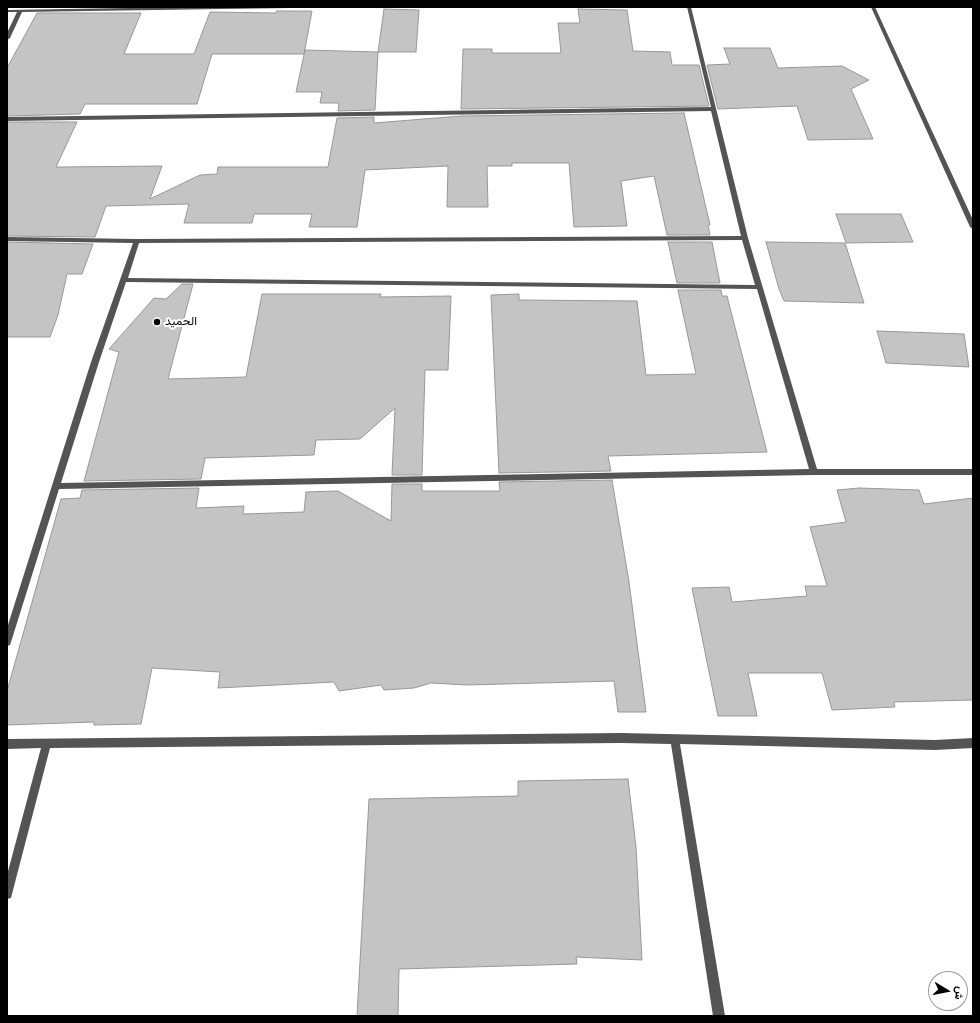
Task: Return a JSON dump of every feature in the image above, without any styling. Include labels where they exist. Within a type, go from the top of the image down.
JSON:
[{"type":"street","points":[[7,10],[290,7]]},
{"type":"street","points":[[689,7],[745,238],[814,472]]},
{"type":"street","points":[[873,7],[970,212],[973,226]]},
{"type":"street","points":[[7,38],[21,10]]},
{"type":"street","points":[[7,119],[713,109]]},
{"type":"street","points":[[7,239],[137,242],[745,238]]},
{"type":"street","points":[[7,642],[95,362],[137,242]]},
{"type":"street","points":[[124,280],[759,288]]},
{"type":"street","points":[[57,486],[814,472],[973,472]]},
{"type":"street","points":[[675,739],[719,1016]]},
{"type":"street","points":[[7,744],[675,739],[935,745],[973,743]]},
{"type":"street","points":[[7,894],[47,743]]},
{"type":"building","points":[[384,9],[419,10],[416,52],[378,52]]},
{"type":"building","points":[[578,9],[627,10],[633,51],[670,52],[672,65],[699,65],[709,106],[461,109],[463,49],[492,49],[492,53],[561,53],[558,23],[580,23]]},
{"type":"building","points":[[277,11],[312,11],[304,54],[212,54],[197,104],[85,104],[80,114],[7,116],[7,68],[37,13],[141,13],[124,54],[194,54],[210,12],[276,13]]},
{"type":"building","points":[[724,48],[770,48],[778,68],[842,66],[869,80],[851,89],[873,139],[808,140],[797,106],[718,109],[707,65],[730,64]]},
{"type":"building","points":[[305,50],[378,52],[375,110],[338,111],[339,103],[320,103],[322,92],[296,92]]},
{"type":"building","points":[[684,113],[710,225],[708,225],[710,235],[667,235],[654,176],[621,181],[627,226],[574,227],[569,163],[512,163],[512,166],[487,166],[488,207],[447,207],[448,166],[365,170],[357,227],[309,227],[312,214],[254,214],[252,223],[184,223],[189,204],[106,206],[95,237],[7,236],[7,122],[77,122],[56,167],[162,166],[150,199],[200,175],[217,174],[218,167],[328,167],[337,118],[374,117],[374,123],[461,116]]},
{"type":"building","points":[[836,214],[901,214],[913,242],[846,243]]},
{"type":"building","points":[[7,242],[93,244],[82,274],[67,274],[58,315],[50,337],[7,337]]},
{"type":"building","points":[[668,242],[712,242],[720,283],[677,283]]},
{"type":"building","points":[[766,242],[845,243],[864,303],[784,301],[779,289]]},
{"type":"building","points":[[182,284],[193,284],[168,379],[246,377],[262,294],[381,294],[380,297],[451,296],[448,370],[425,370],[422,475],[392,475],[395,408],[360,439],[316,440],[314,455],[205,458],[201,479],[84,481],[119,352],[109,349],[154,298],[166,299]]},
{"type":"building","points":[[678,290],[721,290],[722,296],[727,296],[767,452],[608,456],[611,471],[499,473],[491,295],[519,294],[519,300],[637,301],[646,375],[696,374]]},
{"type":"building","points":[[877,331],[964,334],[969,367],[886,363]]},
{"type":"building","points":[[612,480],[629,582],[646,712],[618,712],[614,681],[467,685],[431,683],[414,688],[384,690],[381,685],[339,691],[334,682],[218,688],[220,672],[152,668],[141,724],[94,725],[94,722],[7,725],[7,691],[61,499],[80,498],[82,490],[199,488],[196,508],[244,506],[243,514],[304,512],[306,492],[338,491],[391,521],[392,484],[422,484],[422,491],[500,491],[499,482]]},
{"type":"building","points":[[859,488],[919,490],[924,504],[973,498],[973,700],[894,702],[895,707],[832,710],[822,673],[748,673],[757,716],[718,716],[692,588],[729,587],[732,602],[807,596],[805,586],[827,586],[810,527],[846,522],[837,490]]},
{"type":"building","points":[[628,779],[636,847],[642,960],[576,957],[577,964],[399,969],[398,1016],[357,1016],[369,799],[518,796],[518,781]]},
{"type":"place","name":"الحميد","points":[[157,322]]}]
